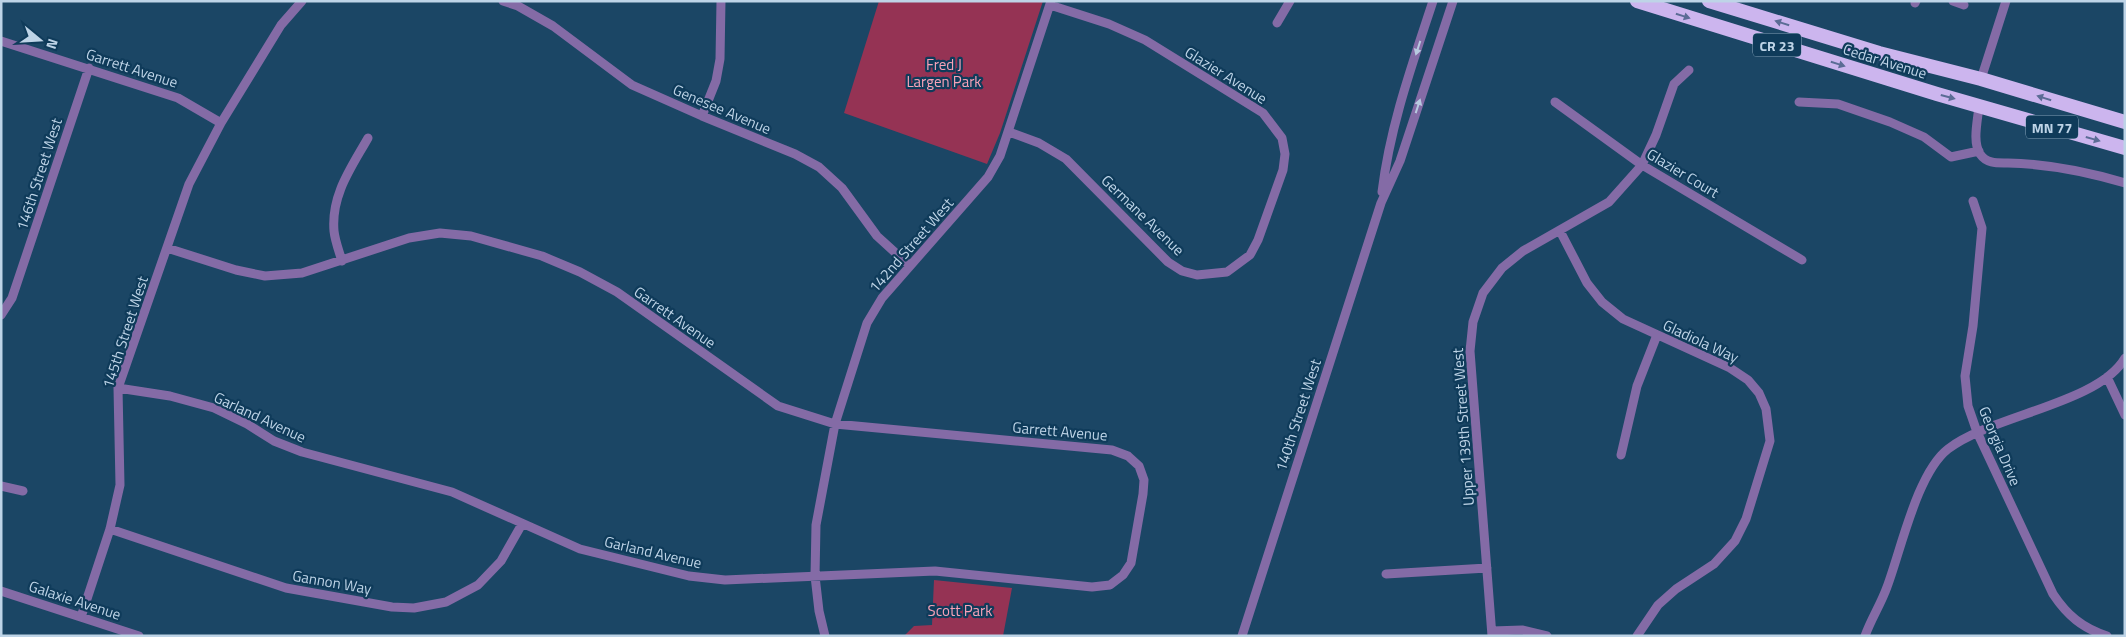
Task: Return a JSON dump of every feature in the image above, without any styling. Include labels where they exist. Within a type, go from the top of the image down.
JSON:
[{"type":"highway","name":"Cedar Avenue","points":[[1636,1],[1893,81],[2125,148]]},
{"type":"highway","name":"Cedar Avenue","points":[[1709,1],[1879,53],[1981,79],[2125,122]]},
{"type":"street","points":[[222,123],[281,25],[302,1]]},
{"type":"street","name":"Genesee Avenue","points":[[503,1],[518,6],[553,26],[632,85],[796,154],[819,167],[842,188],[877,236],[910,266]]},
{"type":"street","points":[[702,116],[716,80],[720,59],[721,1]]},
{"type":"street","points":[[1277,23],[1290,1]]},
{"type":"street","name":"140th Street West","points":[[1381,203],[1387,154],[1395,122],[1433,1]]},
{"type":"street","name":"140th Street West","points":[[1242,636],[1381,203],[1400,160],[1453,1]]},
{"type":"street","points":[[1954,1],[1964,5]]},
{"type":"street","points":[[1981,79],[2006,1]]},
{"type":"street","name":"142nd Street West","points":[[825,636],[819,611],[815,576],[816,525],[835,424],[867,323],[882,298],[988,177],[1000,156],[1009,132],[1050,3]]},
{"type":"street","name":"Glazier Avenue","points":[[1050,3],[1109,24],[1145,40],[1263,113],[1282,138],[1285,154],[1283,170],[1258,240]]},
{"type":"street","name":"Garrett Avenue","points":[[1,40],[178,98],[222,123]]},
{"type":"street","name":"146th Street West","points":[[1,315],[12,298],[89,68]]},
{"type":"street","name":"Upper 139th Street West","points":[[1492,633],[1470,350],[1473,322],[1484,293],[1502,268],[1523,251],[1609,202],[1642,165],[1656,135],[1674,84],[1688,70]]},
{"type":"street","name":"Glazier Court","points":[[1555,102],[1642,165],[1802,260]]},
{"type":"street","points":[[1799,102],[1838,104],[1890,122],[1924,138],[1951,157],[1977,148]]},
{"type":"street","points":[[1979,105],[1977,148],[1981,155],[1990,163],[2042,164],[2087,172],[2125,183]]},
{"type":"street","name":"145th Street West","points":[[81,617],[110,529],[120,485],[118,388],[189,184],[222,123]]},
{"type":"street","name":"Germane Avenue","points":[[1009,132],[1039,143],[1066,159],[1168,262],[1182,271],[1197,276],[1227,272],[1250,255],[1258,240]]},
{"type":"street","points":[[342,261],[334,232],[335,203],[342,182],[368,138]]},
{"type":"street","name":"Georgia Drive","points":[[1973,201],[1982,228],[1973,326],[1965,376],[1968,406],[1977,432],[2053,594],[2065,611],[2080,624],[2106,636]]},
{"type":"street","name":"Gladiola Way","points":[[1560,231],[1587,283],[1602,302],[1623,319],[1730,368],[1748,380],[1759,393],[1766,409],[1770,441],[1746,519],[1735,541],[1714,564],[1676,589],[1658,605],[1637,636]]},
{"type":"street","name":"Garrett Avenue","points":[[167,248],[236,270],[265,276],[302,273],[409,238],[440,233],[471,236],[542,256],[580,272],[617,292],[778,406],[835,424],[1112,450],[1128,456],[1138,466],[1144,480],[1143,494]]},
{"type":"street","points":[[1621,455],[1637,386],[1657,335]]},
{"type":"street","points":[[1865,636],[1886,589],[1925,477],[1947,450],[1977,432],[2083,392],[2107,377],[2125,358]]},
{"type":"street","points":[[2107,377],[2125,415]]},
{"type":"street","name":"Garland Avenue","points":[[118,388],[170,396],[214,408],[247,424],[274,441],[302,452],[452,492],[580,549],[689,576],[725,580],[935,571],[1092,587],[1110,585],[1122,575],[1131,563],[1143,494]]},
{"type":"street","points":[[1,486],[23,491]]},
{"type":"street","name":"Gannon Way","points":[[110,529],[286,588],[392,607],[414,608],[446,602],[478,585],[501,561],[522,524]]},
{"type":"street","points":[[1386,574],[1487,568]]},
{"type":"street","name":"Galaxie Avenue","points":[[1,591],[135,635]]},
{"type":"street","points":[[1492,633],[1522,630],[1547,636]]},
{"type":"green space","name":"Fred J Largen Park","points":[[879,1],[1043,1],[1000,133],[987,164],[844,113]]},
{"type":"green space","name":"Scott Park","points":[[934,580],[1012,588],[1003,636],[904,636],[914,626],[932,625]]}]
